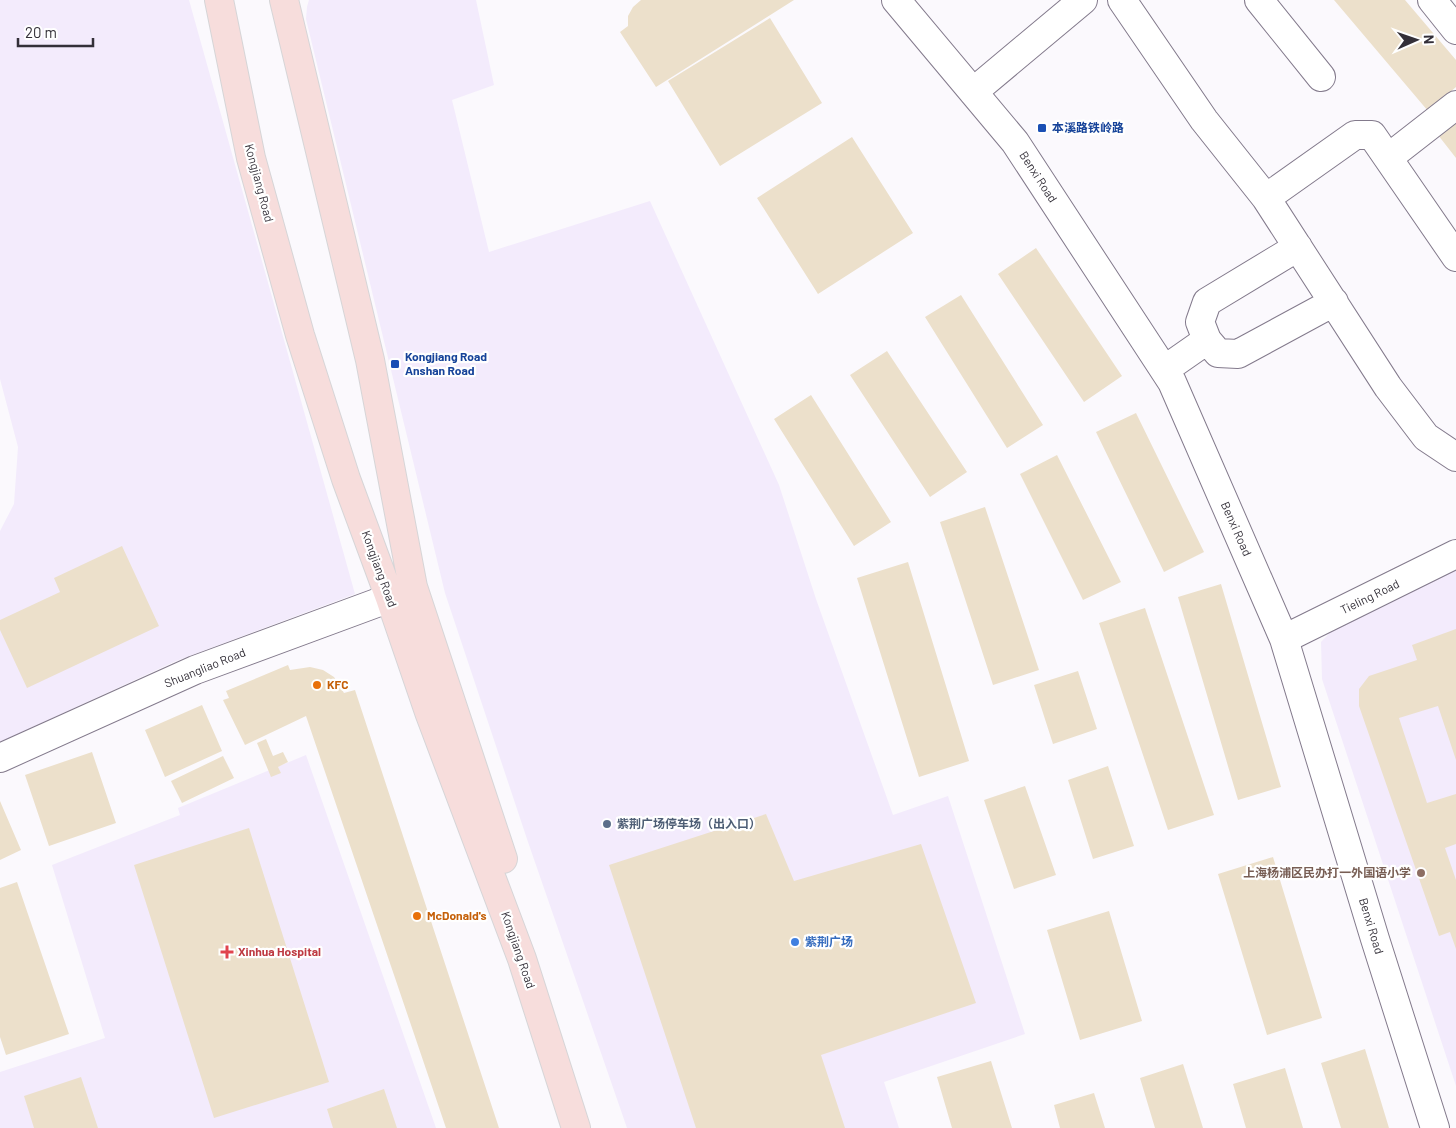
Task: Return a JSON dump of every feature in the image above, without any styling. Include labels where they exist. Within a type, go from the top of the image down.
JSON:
[{"type":"main road","name":"Kongjiang Road","points":[[219,0],[251,158],[300,335],[346,479],[402,592],[593,1128]]},
{"type":"main road","name":"Kongjiang Road","points":[[284,0],[370,360],[402,592],[430,712],[522,958],[576,1128]]},
{"type":"street","name":"Benxi Road","points":[[896,0],[1015,142],[1172,382],[1284,639],[1375,939],[1435,1128]]},
{"type":"street","points":[[973,92],[1083,0]]},
{"type":"street","points":[[1122,0],[1204,120],[1266,198],[1388,387],[1426,436],[1456,457]]},
{"type":"street","points":[[1259,0],[1321,77]]},
{"type":"street","points":[[1432,0],[1456,30]]},
{"type":"street","points":[[1388,158],[1456,105]]},
{"type":"street","points":[[1266,198],[1355,135],[1372,135],[1456,257]]},
{"type":"street","points":[[1298,247],[1207,302],[1200,322],[1207,340],[1218,353],[1238,354],[1334,302]]},
{"type":"street","points":[[1164,370],[1207,340]]},
{"type":"street","name":"Tieling Road","points":[[1284,639],[1456,554]]},
{"type":"street","name":"Shuangliao Road","points":[[0,758],[195,670],[402,592]]},
{"type":"shaded area","points":[[0,0],[189,0],[355,594],[176,661],[0,742],[0,531],[14,504],[18,447],[0,379]]},
{"type":"shaded area","points":[[309,0],[476,0],[494,85],[452,100],[489,252],[650,201],[779,485],[816,599],[893,815],[948,796],[1025,1034],[884,1082],[899,1128],[627,1128],[528,842],[445,593],[306,19]]},
{"type":"shaded area","name":"‌上海杨浦区民办打一外国语小学","points":[[1456,553],[1456,1086],[1322,679],[1321,642],[1340,622]]},
{"type":"shaded area","name":"Xinhua Hospital","points":[[306,755],[436,1128],[0,1128],[0,1072],[105,1038],[52,865],[180,815],[178,808]]},
{"type":"building","points":[[641,0],[794,0],[656,87],[620,32],[628,26],[628,16],[633,7]]},
{"type":"building","points":[[1334,0],[1405,0],[1456,60],[1456,87],[1428,111]]},
{"type":"building","points":[[770,18],[822,103],[720,166],[668,81]]},
{"type":"building","points":[[1456,120],[1456,158],[1438,135]]},
{"type":"building","points":[[852,137],[913,233],[818,294],[757,198]]},
{"type":"building","points":[[1036,248],[1122,376],[1084,402],[998,274]]},
{"type":"building","points":[[961,295],[1043,425],[1007,448],[925,317]]},
{"type":"building","points":[[887,351],[967,472],[930,497],[850,375]]},
{"type":"building","points":[[811,395],[891,522],[854,546],[774,419]]},
{"type":"building","points":[[1136,413],[1204,552],[1164,572],[1096,432]]},
{"type":"building","points":[[1057,455],[1121,582],[1083,600],[1020,474]]},
{"type":"building","points":[[985,507],[1039,670],[993,685],[940,522]]},
{"type":"building","points":[[122,546],[159,626],[27,688],[0,630],[0,620],[60,592],[54,578]]},
{"type":"building","points":[[908,562],[969,761],[919,777],[857,578]]},
{"type":"building","points":[[1221,584],[1281,787],[1238,800],[1178,597]]},
{"type":"building","points":[[1145,608],[1214,815],[1168,830],[1099,623]]},
{"type":"building","points":[[1456,629],[1456,760],[1438,706],[1399,718],[1427,803],[1456,794],[1456,844],[1445,848],[1456,880],[1456,949],[1450,932],[1439,936],[1359,706],[1359,689],[1369,676],[1417,660],[1412,645]]},
{"type":"building","points":[[288,665],[290,670],[310,667],[323,670],[334,677],[344,693],[355,690],[499,1128],[446,1128],[306,716],[245,745],[223,700],[229,698],[226,691]]},
{"type":"building","points":[[1078,671],[1097,729],[1053,744],[1034,685]]},
{"type":"building","points":[[202,705],[222,751],[165,777],[145,730]]},
{"type":"building","points":[[266,739],[273,756],[283,752],[288,762],[278,767],[281,773],[271,777],[257,743]]},
{"type":"building","points":[[92,752],[116,823],[49,846],[25,775]]},
{"type":"building","points":[[223,756],[234,778],[182,803],[171,781]]},
{"type":"building","points":[[1108,766],[1134,846],[1093,859],[1068,780]]},
{"type":"building","points":[[1025,786],[1056,875],[1014,889],[984,800]]},
{"type":"building","points":[[0,801],[21,850],[0,860]]},
{"type":"building","name":"紫荆广场","points":[[766,814],[794,881],[921,844],[976,1003],[821,1055],[845,1128],[696,1128],[609,865]]},
{"type":"building","points":[[249,828],[329,1082],[214,1118],[134,865]]},
{"type":"building","points":[[1273,857],[1322,1018],[1267,1035],[1218,874]]},
{"type":"building","points":[[17,882],[69,1034],[6,1055],[0,1037],[0,888]]},
{"type":"building","points":[[1109,911],[1142,1021],[1080,1040],[1047,930]]},
{"type":"building","points":[[1365,1049],[1389,1128],[1341,1128],[1321,1063]]},
{"type":"building","points":[[991,1061],[1012,1128],[952,1128],[937,1077]]},
{"type":"building","points":[[1183,1064],[1203,1128],[1155,1128],[1140,1078]]},
{"type":"building","points":[[1285,1068],[1303,1128],[1246,1128],[1233,1084]]},
{"type":"building","points":[[81,1077],[98,1128],[34,1128],[24,1096]]},
{"type":"building","points":[[384,1089],[397,1128],[333,1128],[327,1109]]},
{"type":"building","points":[[1094,1093],[1105,1128],[1060,1128],[1054,1105]]},
{"type":"place","name":"本溪路铁岭路","points":[[1042,128]]},
{"type":"place","name":"Kongjiang Road Anshan Road","points":[[395,364]]},
{"type":"place","name":"KFC","points":[[317,685]]},
{"type":"place","name":"紫荆广场停车场（出入口）","points":[[607,824]]},
{"type":"place","name":"‌上海杨浦区民办打一外国语小学","points":[[1421,873]]},
{"type":"place","name":"McDonald's","points":[[417,916]]},
{"type":"place","name":"紫荆广场","points":[[795,942]]},
{"type":"place","name":"Xinhua Hospital","points":[[227,952]]}]
